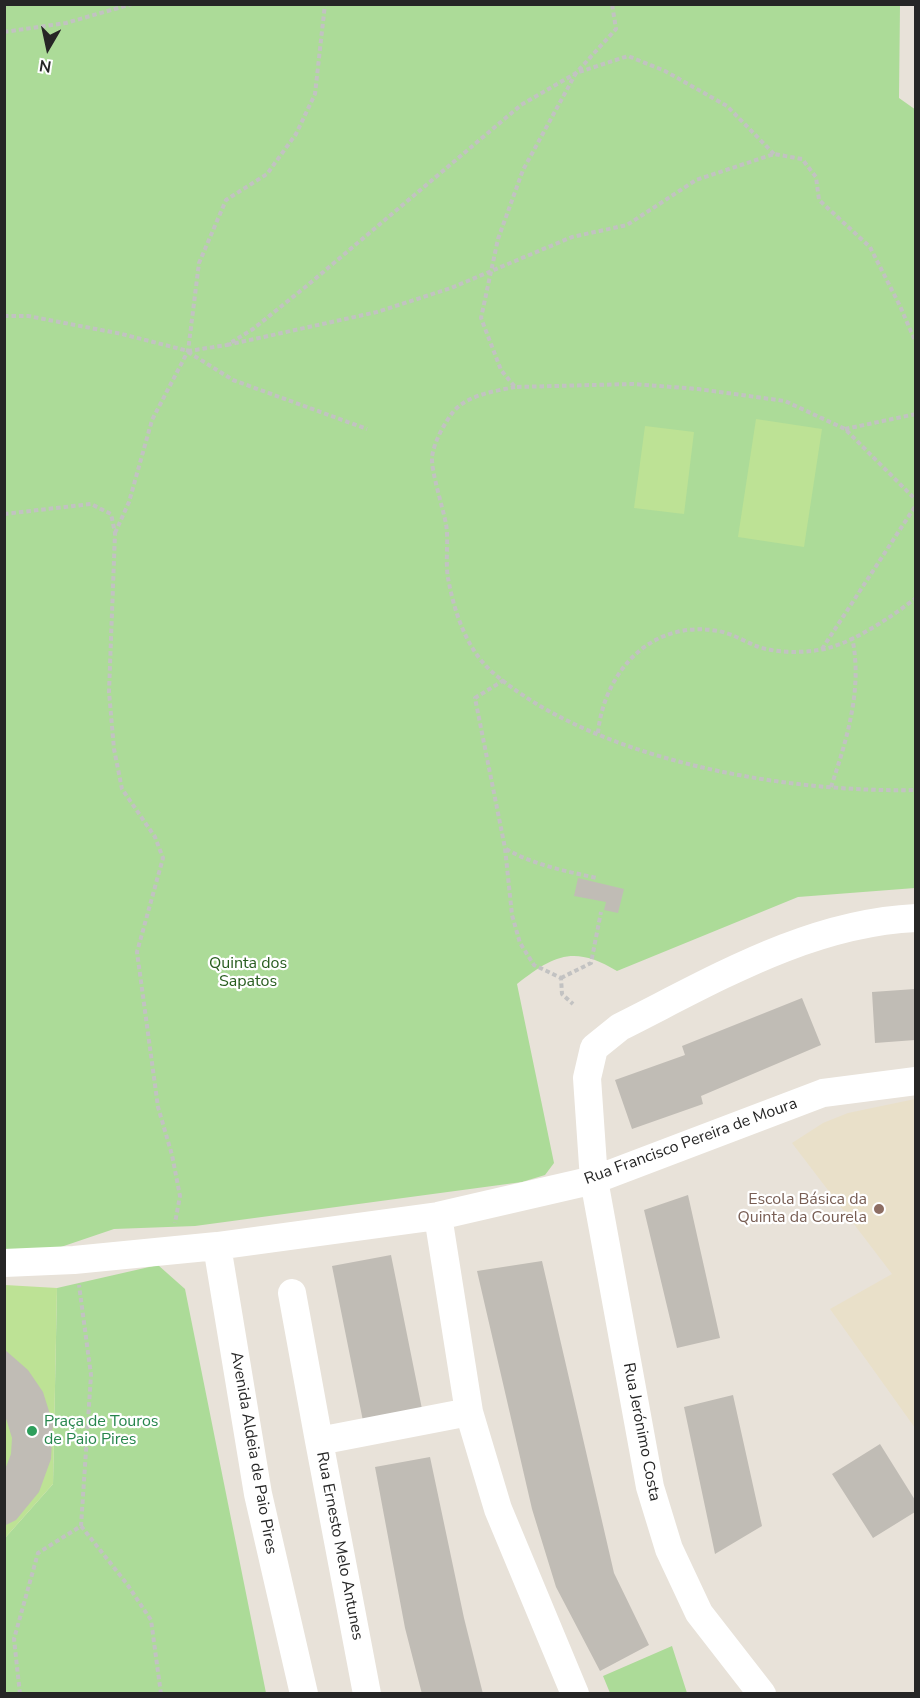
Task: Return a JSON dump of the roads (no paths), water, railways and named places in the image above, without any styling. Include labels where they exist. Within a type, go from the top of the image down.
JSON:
[{"type":"street","name":"Rua Jerónimo Costa","points":[[762,1694],[699,1613],[669,1549],[650,1487],[594,1180],[587,1078],[590,1057],[604,1038],[620,1027],[766,955],[819,935],[850,927],[915,918]]},
{"type":"street","name":"Rua Francisco Pereira de Moura","points":[[4,1263],[74,1260],[217,1246],[438,1216],[594,1180],[823,1093],[915,1081]]},
{"type":"street","points":[[438,1216],[469,1412],[498,1509],[575,1694]]},
{"type":"street","name":"Avenida Aldeia de Paio Pires","points":[[217,1246],[258,1494],[304,1694]]},
{"type":"street","points":[[292,1293],[320,1441]]},
{"type":"street","name":"Rua Ernesto Melo Antunes","points":[[367,1694],[320,1441],[469,1412]]},
{"type":"place","name":"Escola Básica da Quinta da Courela","points":[[879,1209]]},
{"type":"place","name":"Praça de Touros de Paio Pires","points":[[32,1431]]},
{"type":"park label","name":"Quinta dos Sapatos","points":[[248,973]]}]
